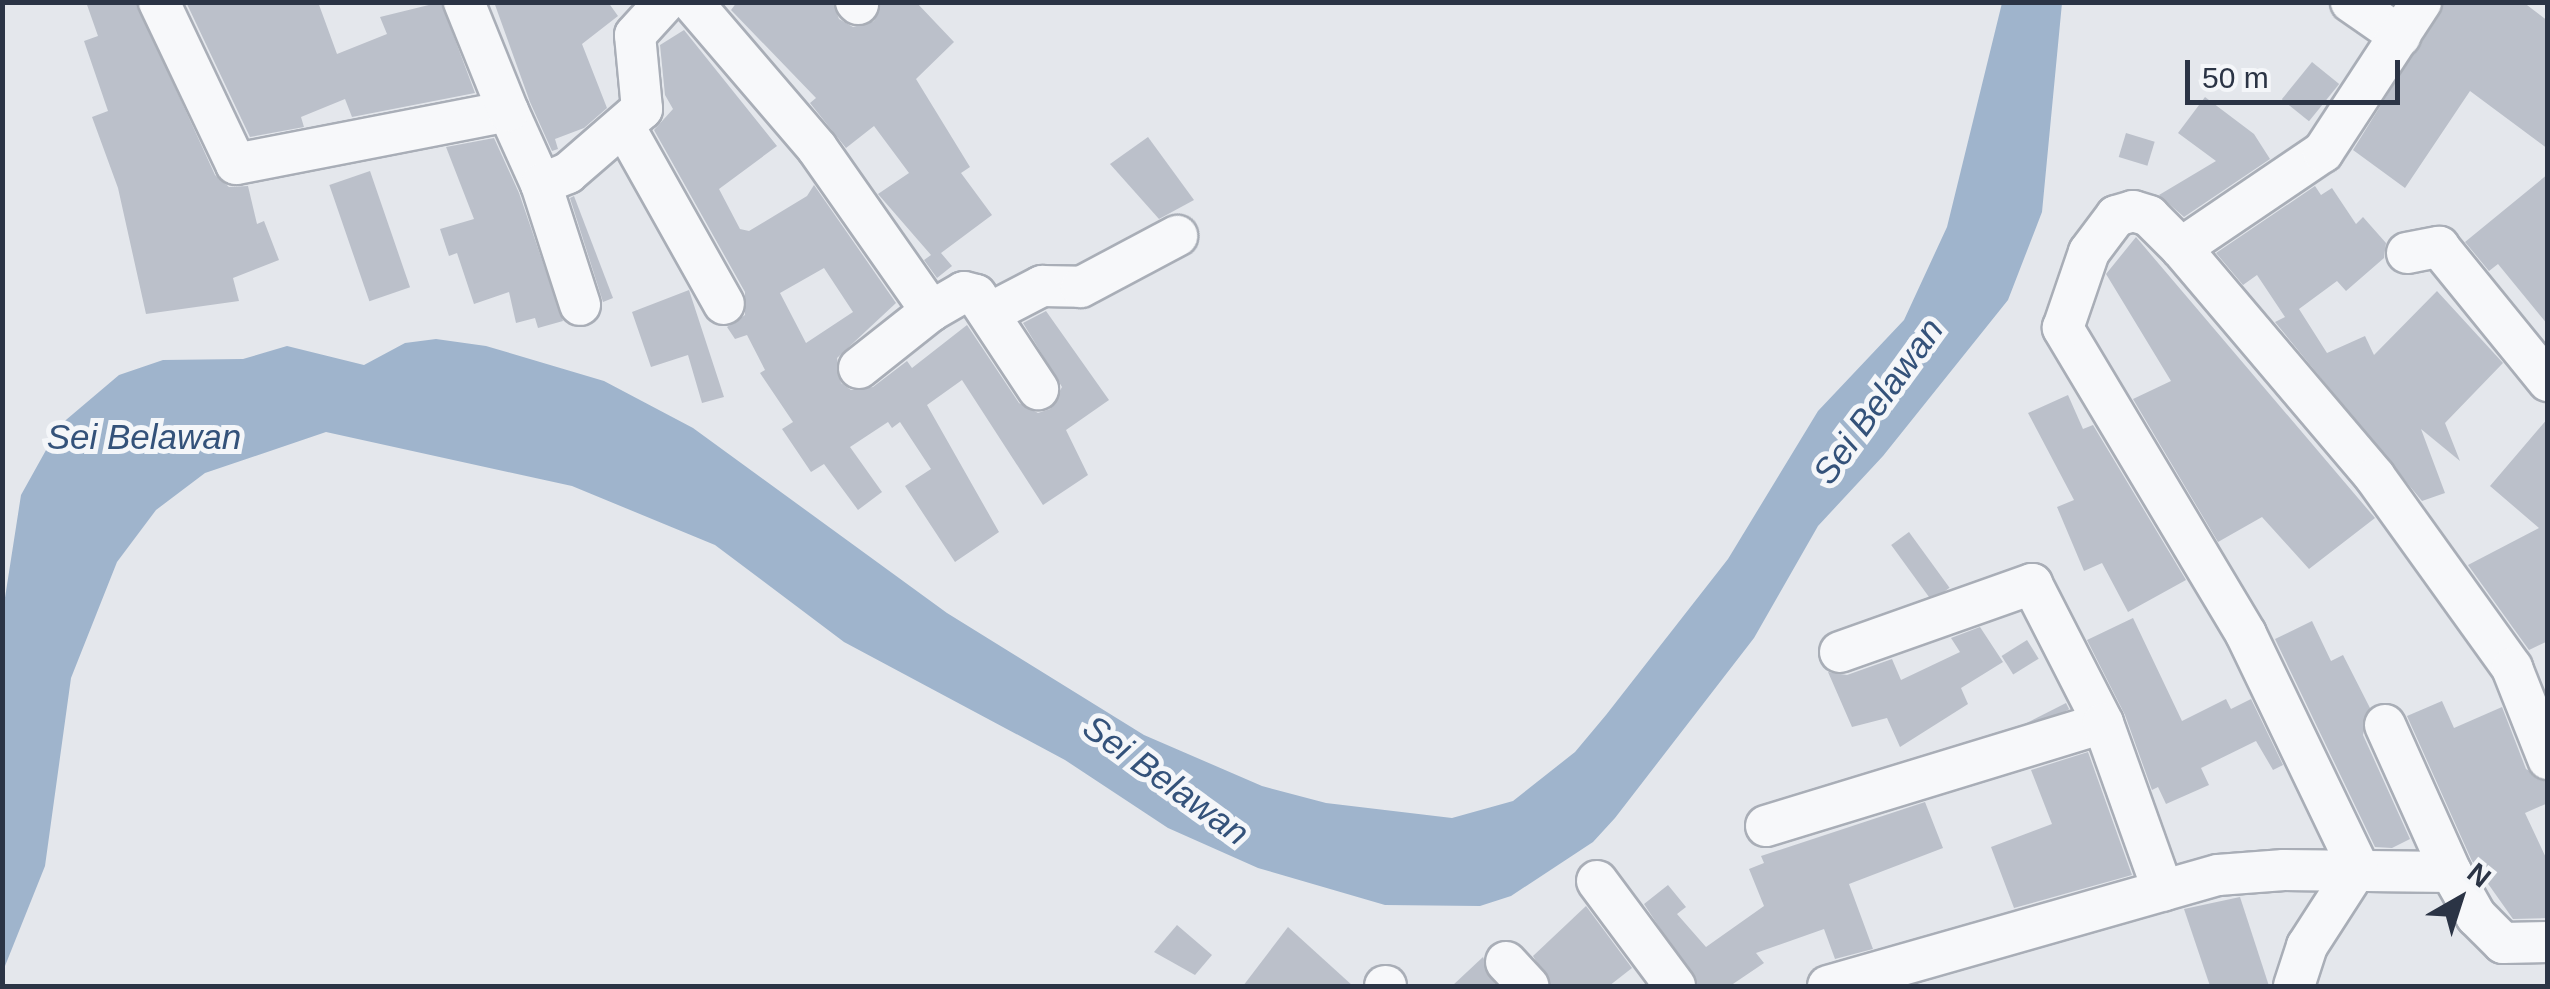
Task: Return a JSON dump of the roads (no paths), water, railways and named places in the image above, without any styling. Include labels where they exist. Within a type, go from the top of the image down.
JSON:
[{"type":"street","points":[[160,2],[236,164],[508,111]]},
{"type":"street","points":[[464,2],[542,184],[580,305]]},
{"type":"street","points":[[542,184],[568,174],[624,126],[645,102],[634,35],[665,2]]},
{"type":"street","points":[[692,2],[870,217],[931,311]]},
{"type":"street","points":[[2180,248],[2323,152],[2411,19],[2351,2]]},
{"type":"street","points":[[624,126],[724,304]]},
{"type":"street","points":[[2358,867],[2246,634],[2064,328],[2088,252],[2116,216],[2132,211],[2149,216],[2180,248],[2459,588],[2512,668],[2548,759]]},
{"type":"street","points":[[990,314],[1042,286],[1081,287],[1176,236]]},
{"type":"street","points":[[2407,253],[2440,246],[2548,381]]},
{"type":"street","points":[[858,368],[931,311],[970,292],[990,314],[1038,388]]},
{"type":"street","points":[[1840,652],[2032,584],[2103,723],[2163,890]]},
{"type":"street","points":[[1766,826],[2103,723]]},
{"type":"street","points":[[2385,725],[2451,872],[2476,916],[2503,943],[2548,942]]},
{"type":"street","points":[[2294,986],[2307,946],[2358,867]]},
{"type":"street","points":[[1828,986],[2218,875],[2358,867],[2451,872]]},
{"type":"street","points":[[1596,880],[1675,986]]},
{"type":"water","name":"Sei Belawan","points":[[2002,3],[2062,3],[2042,212],[2008,300],[1883,456],[1818,526],[1754,638],[1615,818],[1593,842],[1511,896],[1480,906],[1385,905],[1258,868],[1168,828],[1065,760],[844,642],[715,545],[572,486],[326,432],[205,473],[156,510],[117,562],[71,678],[45,866],[3,971],[2,617],[21,495],[60,425],[119,375],[163,360],[243,359],[287,346],[364,365],[405,343],[436,339],[486,346],[604,381],[693,428],[947,613],[1144,735],[1262,786],[1326,803],[1452,818],[1513,801],[1575,752],[1606,715],[1728,559],[1818,411],[1904,320],[1947,227]]}]
